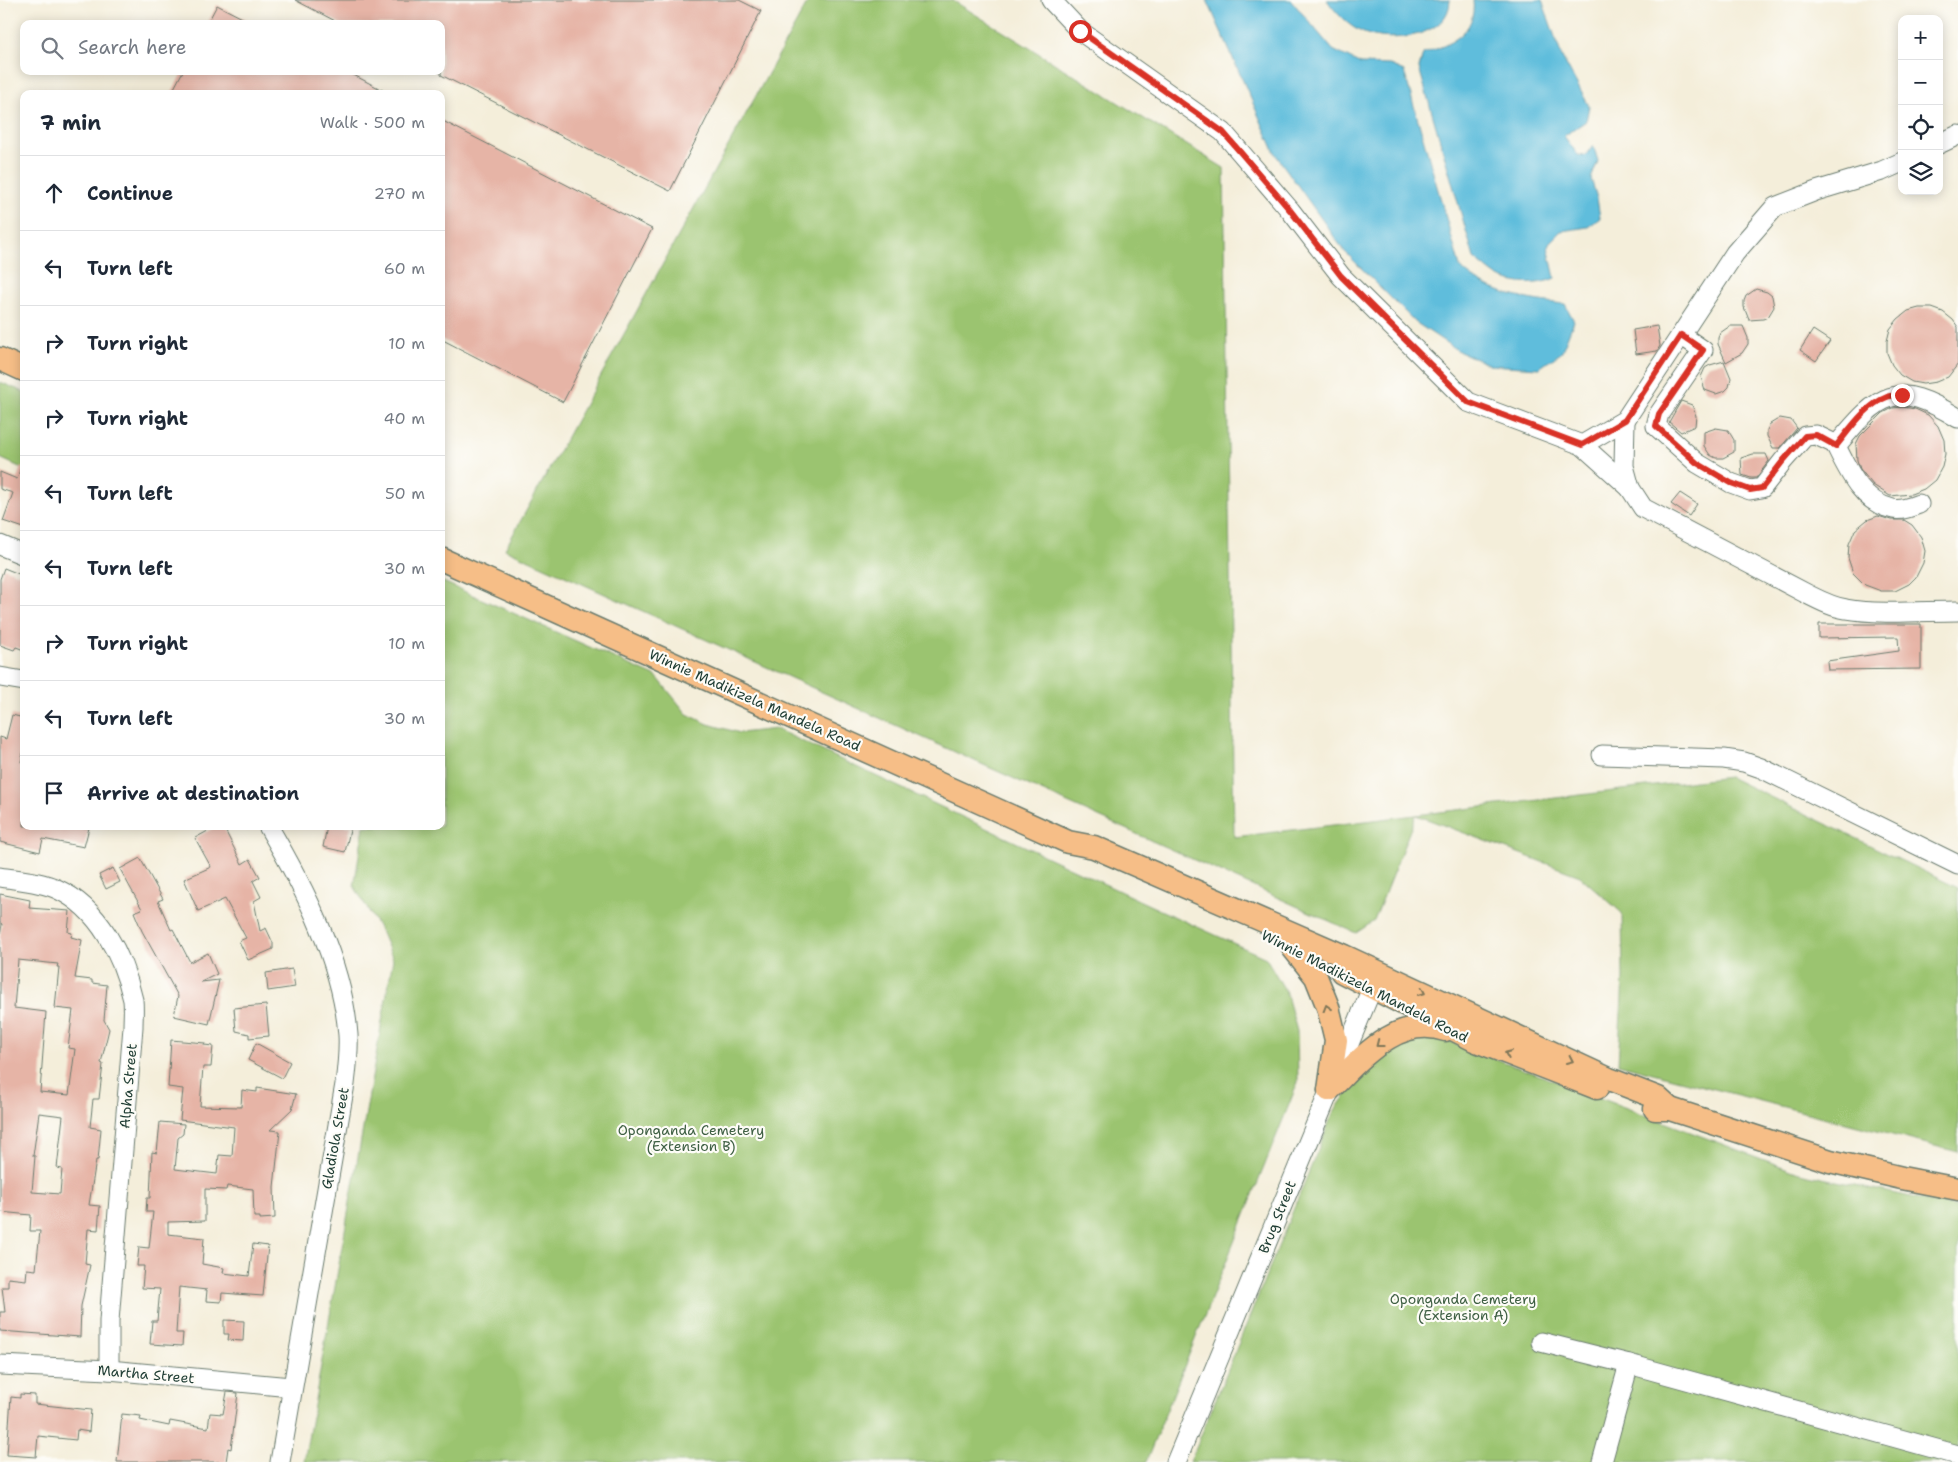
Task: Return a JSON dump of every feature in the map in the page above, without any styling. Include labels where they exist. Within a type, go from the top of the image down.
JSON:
[{"type":"main road","points":[[0,359],[20,368]]},
{"type":"main road","name":"Winnie Madikizela Mandela Road","points":[[445,561],[1068,842],[1090,858],[1293,948],[1375,980],[1658,1098],[1670,1109]]},
{"type":"main road","name":"Winnie Madikizela Mandela Road","points":[[1068,842],[1094,847],[1375,980],[1474,1040],[1654,1109],[1670,1109],[1830,1161],[1958,1189]]},
{"type":"main road","points":[[1293,948],[1316,977],[1328,1007],[1336,1040],[1329,1090]]},
{"type":"main road","points":[[1329,1090],[1384,1039],[1401,1032],[1419,1026],[1433,1026],[1474,1040]]},
{"type":"street","points":[[1051,0],[1080,31],[1223,132],[1290,210],[1341,276],[1468,402],[1582,445],[1630,488],[1643,508],[1806,594],[1833,606],[1847,610],[1958,611]]},
{"type":"street","points":[[1943,142],[1958,135]]},
{"type":"street","points":[[1582,445],[1625,420],[1735,254],[1775,207],[1816,191],[1882,171],[1898,164]]},
{"type":"street","points":[[1681,335],[1703,350],[1659,414],[1656,426],[1697,463],[1731,483],[1750,490],[1762,488],[1805,436],[1816,435],[1836,446],[1846,468],[1872,501],[1894,510],[1919,504]]},
{"type":"street","points":[[1836,446],[1866,412],[1887,397],[1902,395],[1927,400],[1958,418]]},
{"type":"street","points":[[1625,420],[1624,466],[1630,488]]},
{"type":"street","points":[[0,545],[20,552]]},
{"type":"street","points":[[0,677],[20,680]]},
{"type":"street","points":[[1602,755],[1724,759],[1744,762],[1777,775],[1958,865]]},
{"type":"street","name":"Gladiola Street","points":[[270,830],[303,890],[325,943],[341,990],[348,1035],[343,1093],[291,1387],[280,1462]]},
{"type":"street","name":"Alpha Street","points":[[0,876],[54,888],[72,896],[90,913],[109,937],[122,967],[133,1001],[133,1027],[109,1320],[109,1370]]},
{"type":"street","name":"Brug Street","points":[[1176,1462],[1375,980]]},
{"type":"street","points":[[1541,1342],[1629,1364],[1958,1455]]},
{"type":"street","points":[[1602,1462],[1629,1364]]},
{"type":"street","name":"Martha Street","points":[[0,1366],[109,1370],[291,1387]]},
{"type":"green space","points":[[809,0],[952,0],[1224,168],[1234,837],[1729,777],[1958,888],[1958,1152],[1618,1064],[1623,978],[1622,913],[1580,876],[1416,815],[1374,921],[1356,933],[505,549]]},
{"type":"green space","points":[[0,382],[20,390],[20,467],[0,458]]},
{"type":"green space","name":"Oponganda Cemetery (Extension B)","points":[[445,583],[657,677],[687,714],[708,724],[740,733],[776,729],[1149,905],[1266,958],[1286,992],[1297,1031],[1298,1082],[1146,1462],[304,1462],[393,959],[382,933],[354,886],[363,830],[445,830]]},
{"type":"green space","name":"Oponganda Cemetery (Extension A)","points":[[1422,1039],[1446,1040],[1799,1173],[1958,1207],[1958,1462],[1190,1462],[1333,1113],[1350,1089],[1387,1051]]},
{"type":"water","points":[[1207,0],[1291,0],[1333,50],[1361,64],[1390,65],[1404,71],[1460,267],[1483,284],[1496,290],[1522,298],[1565,304],[1574,321],[1561,353],[1539,368],[1490,365],[1460,352],[1415,322],[1345,252],[1276,155]]},
{"type":"water","points":[[1327,0],[1450,0],[1447,12],[1440,22],[1430,30],[1417,35],[1388,38],[1364,33],[1353,27],[1339,15]]},
{"type":"water","points":[[1473,0],[1542,0],[1562,57],[1589,106],[1586,121],[1564,136],[1578,155],[1585,156],[1593,145],[1598,161],[1591,179],[1597,198],[1600,218],[1588,227],[1561,231],[1550,242],[1548,247],[1555,278],[1548,281],[1518,283],[1504,279],[1491,272],[1474,258],[1419,68],[1423,54],[1452,41],[1466,29],[1471,21]]},
{"type":"building","points":[[295,0],[739,0],[761,11],[670,191],[441,75],[445,75],[445,20],[333,20]]},
{"type":"building","points":[[217,5],[246,20],[209,20]]},
{"type":"building","points":[[181,75],[354,75],[382,90],[173,90]]},
{"type":"building","points":[[445,122],[652,229],[563,402],[445,341]]},
{"type":"building","points":[[1756,289],[1767,292],[1772,296],[1774,307],[1768,317],[1749,320],[1744,307],[1744,301],[1746,296]]},
{"type":"building","points":[[1919,308],[1932,308],[1943,312],[1958,327],[1958,364],[1948,377],[1936,382],[1923,384],[1912,382],[1900,375],[1892,365],[1887,353],[1890,329],[1908,311]]},
{"type":"building","points":[[1657,326],[1660,346],[1657,351],[1636,354],[1633,330]]},
{"type":"building","points":[[1730,326],[1743,326],[1748,338],[1748,344],[1742,353],[1726,362],[1718,344],[1718,338],[1720,333]]},
{"type":"building","points":[[1813,330],[1830,341],[1816,361],[1800,350]]},
{"type":"building","points":[[1724,361],[1731,378],[1729,387],[1725,391],[1716,394],[1705,390],[1701,377],[1705,368]]},
{"type":"building","points":[[1681,401],[1692,405],[1696,416],[1695,426],[1681,432],[1669,422]]},
{"type":"building","points":[[1893,408],[1915,409],[1928,415],[1938,426],[1944,440],[1945,454],[1942,467],[1935,480],[1924,489],[1911,494],[1890,496],[1873,485],[1860,469],[1857,460],[1856,444],[1860,436],[1883,413]]},
{"type":"building","points":[[1780,418],[1791,420],[1797,428],[1780,448],[1773,448],[1767,436],[1767,430],[1770,424]]},
{"type":"building","points":[[1716,428],[1728,430],[1734,440],[1734,452],[1723,458],[1716,458],[1710,455],[1704,446],[1704,432]]},
{"type":"building","points":[[1753,454],[1766,454],[1769,461],[1756,478],[1742,475],[1741,458]]},
{"type":"building","points":[[20,470],[20,527],[3,521],[13,493],[0,489],[0,472],[17,479]]},
{"type":"building","points":[[1680,493],[1697,504],[1689,516],[1671,504]]},
{"type":"building","points":[[1878,516],[1891,520],[1904,520],[1912,525],[1921,537],[1925,551],[1923,563],[1916,577],[1909,584],[1895,591],[1881,591],[1865,585],[1853,573],[1848,558],[1849,544],[1855,530],[1867,520]]},
{"type":"building","points":[[4,568],[20,574],[20,648],[16,647],[14,650],[0,645],[0,579]]},
{"type":"building","points":[[1819,624],[1921,624],[1921,669],[1828,670],[1827,661],[1899,651],[1898,637],[1819,638]]},
{"type":"building","points":[[12,715],[20,717],[20,830],[88,830],[84,847],[43,839],[40,852],[0,842],[0,737],[6,739]]},
{"type":"building","points":[[210,830],[225,830],[242,864],[250,859],[260,877],[253,881],[261,897],[254,901],[260,931],[266,928],[273,943],[273,949],[248,960],[239,941],[246,938],[225,899],[198,911],[184,879],[211,867],[195,838]]},
{"type":"building","points":[[326,830],[350,830],[345,852],[323,847]]},
{"type":"building","points":[[140,858],[163,899],[158,901],[171,930],[173,929],[190,962],[208,953],[217,974],[201,982],[219,980],[209,1024],[174,1016],[178,996],[142,931],[134,912],[142,909],[120,869]]},
{"type":"building","points":[[113,868],[120,882],[106,889],[99,875]]},
{"type":"building","points":[[0,894],[30,900],[29,908],[70,911],[68,932],[72,933],[71,937],[82,940],[75,978],[92,980],[92,983],[107,985],[104,1020],[109,1029],[101,1063],[103,1064],[99,1099],[93,1099],[90,1127],[101,1129],[98,1160],[96,1160],[89,1205],[100,1206],[98,1230],[88,1229],[85,1264],[90,1265],[81,1306],[80,1337],[0,1331],[0,1312],[5,1312],[2,1287],[8,1287],[8,1278],[26,1280],[27,1269],[36,1270],[40,1231],[30,1231],[31,1215],[0,1212],[0,937],[2,924],[0,923]],"holes":[[[18,960],[58,964],[55,1008],[73,1010],[68,1048],[75,1049],[69,1095],[40,1092],[46,1012],[14,1008]],[[39,1113],[63,1116],[57,1168],[62,1169],[60,1194],[32,1192],[35,1156],[33,1156]]]},
{"type":"building","points":[[292,969],[295,987],[268,991],[266,973]]},
{"type":"building","points":[[266,1005],[269,1036],[249,1038],[249,1034],[236,1031],[234,1008]]},
{"type":"building","points":[[171,1040],[205,1043],[204,1045],[213,1046],[211,1067],[203,1067],[200,1106],[241,1107],[242,1090],[257,1092],[257,1088],[296,1094],[292,1109],[270,1130],[280,1131],[274,1187],[275,1218],[260,1219],[260,1217],[254,1217],[253,1189],[227,1186],[226,1190],[205,1189],[205,1221],[168,1222],[168,1234],[204,1238],[202,1264],[224,1268],[223,1273],[249,1276],[253,1244],[268,1246],[263,1296],[222,1293],[221,1302],[206,1301],[207,1290],[179,1287],[176,1333],[183,1333],[182,1346],[150,1344],[152,1321],[157,1321],[160,1289],[142,1288],[144,1266],[137,1266],[139,1247],[149,1248],[153,1212],[146,1212],[147,1198],[150,1198],[152,1152],[157,1153],[160,1122],[184,1124],[183,1134],[178,1138],[175,1169],[217,1174],[219,1155],[232,1156],[234,1127],[180,1120],[183,1089],[168,1087]]},
{"type":"building","points":[[256,1043],[290,1062],[282,1078],[248,1060]]},
{"type":"building","points":[[224,1320],[244,1321],[243,1341],[228,1340],[229,1334],[224,1334]]},
{"type":"building","points":[[227,1392],[238,1393],[231,1449],[228,1448],[226,1462],[117,1462],[122,1414],[141,1416],[140,1420],[169,1426],[170,1421],[208,1428],[210,1413],[223,1414]]},
{"type":"building","points":[[20,1394],[35,1395],[35,1404],[91,1410],[89,1432],[77,1430],[76,1440],[38,1436],[36,1457],[7,1455],[11,1397],[20,1398]]},
{"type":"route","points":[[1080,31],[1223,132],[1290,210],[1341,276],[1468,402],[1582,445],[1625,420],[1681,335],[1703,350],[1659,414],[1656,426],[1697,463],[1731,483],[1750,490],[1762,488],[1805,436],[1816,435],[1836,446],[1852,426],[1877,403],[1887,397],[1902,395]]}]
